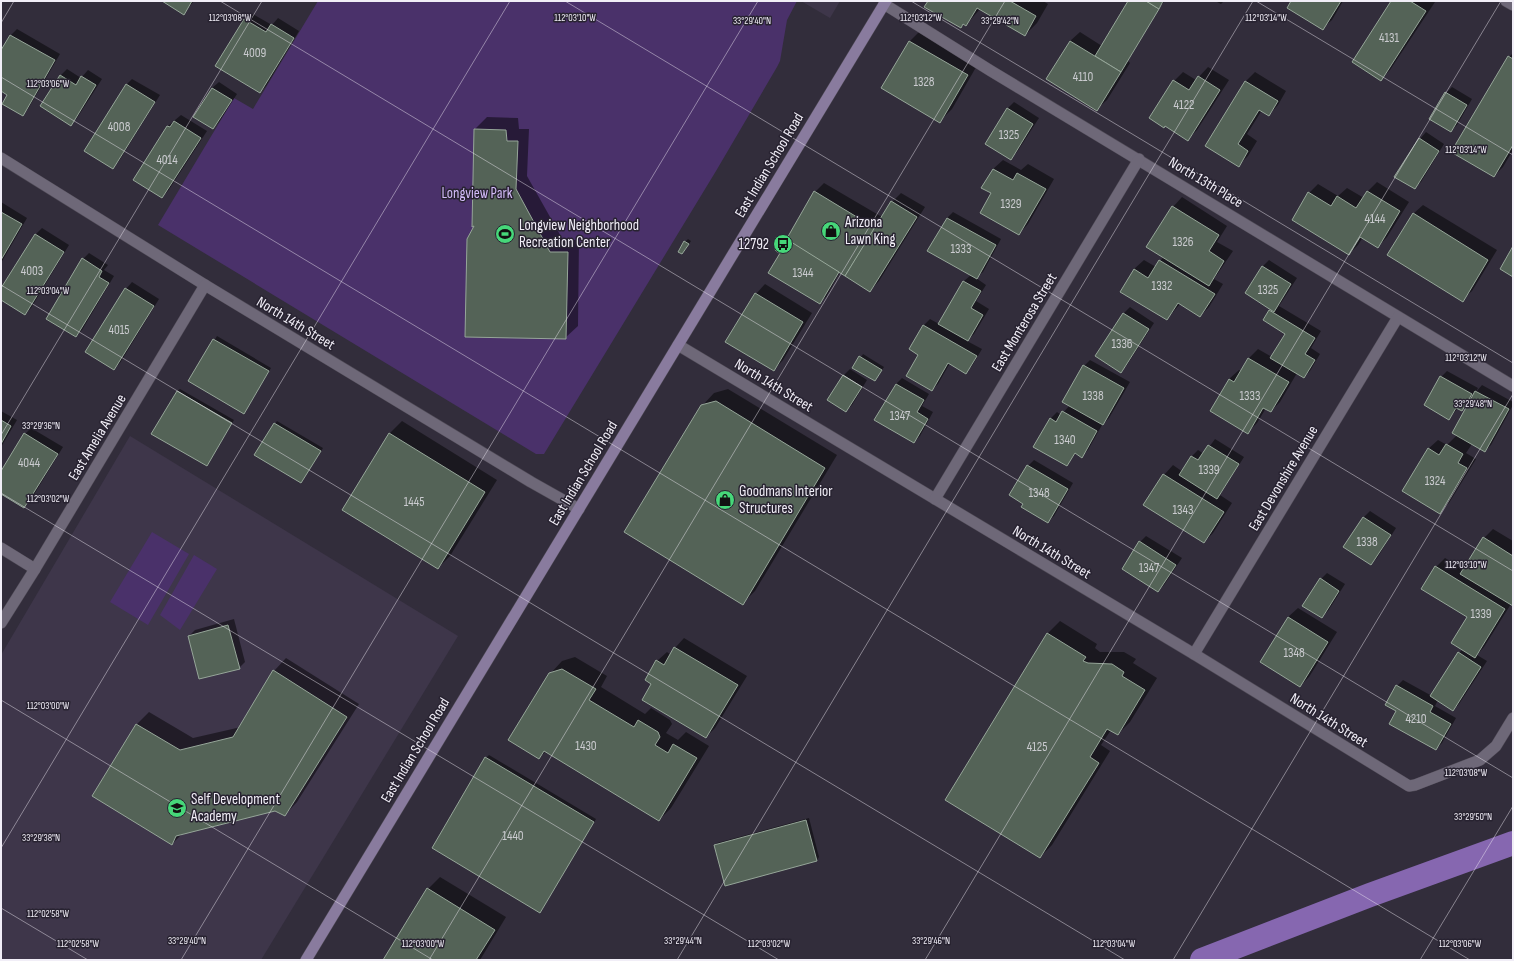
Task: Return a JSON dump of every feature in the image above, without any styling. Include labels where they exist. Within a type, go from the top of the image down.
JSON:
[{"type":"main road","name":"East Indian School Road","points":[[306,960],[885,3]]},
{"type":"street","points":[[1506,1],[1513,5]]},
{"type":"street","name":"North 13th Place","points":[[885,3],[991,71],[1269,237],[1513,386]]},
{"type":"street","name":"North 14th Street","points":[[1,158],[204,285],[531,482],[579,509]]},
{"type":"street","name":"East Monterosa Street","points":[[935,500],[1139,159]]},
{"type":"street","name":"East Amelia Avenue","points":[[1,623],[35,569],[204,285]]},
{"type":"street","name":"East Devonshire Avenue","points":[[1194,654],[1398,317]]},
{"type":"street","name":"North 14th Street","points":[[678,345],[1194,654],[1409,786],[1416,785],[1480,760],[1496,746],[1513,718]]},
{"type":"street","points":[[1,548],[35,569]]},
{"type":"shaded area","points":[[801,1],[840,1],[830,18]]},
{"type":"shaded area","name":"Self Development Academy","points":[[130,436],[458,636],[261,960],[1,960],[1,655]]},
{"type":"green space","name":"Longview Park","points":[[318,1],[797,1],[787,20],[780,61],[777,67],[716,171],[544,454],[536,454],[158,225],[234,98],[253,109]]},
{"type":"green space","points":[[152,532],[189,554],[148,625],[110,602]]},
{"type":"green space","points":[[194,555],[217,569],[180,630],[160,615]]},
{"type":"building","points":[[162,1],[192,1],[184,15]]},
{"type":"building","points":[[928,1],[1010,1],[1036,16],[1025,36],[977,8],[966,26],[963,24],[961,28],[924,7]]},
{"type":"building","points":[[1128,1],[1146,1],[1159,9],[1121,72],[1095,56]]},
{"type":"building","points":[[1146,1],[1163,1],[1159,9]]},
{"type":"building","points":[[1291,1],[1341,1],[1323,30],[1287,8]]},
{"type":"building","points":[[1391,1],[1410,1],[1426,11],[1381,81],[1352,62]]},
{"type":"building","points":[[244,19],[266,32],[271,24],[294,38],[260,93],[215,66]]},
{"type":"building","points":[[10,35],[55,60],[23,116],[2,104],[7,95],[1,91],[1,50]]},
{"type":"building","points":[[909,41],[968,75],[940,123],[881,88]]},
{"type":"building","points":[[1070,41],[1121,72],[1097,111],[1046,79]]},
{"type":"building","points":[[1508,56],[1513,59],[1513,145],[1494,177],[1451,152]]},
{"type":"building","points":[[60,75],[76,85],[81,76],[96,85],[71,126],[40,106]]},
{"type":"building","points":[[1198,76],[1220,90],[1188,141],[1165,126],[1164,128],[1149,118],[1173,80],[1189,90]]},
{"type":"building","points":[[1245,81],[1278,101],[1269,116],[1259,110],[1238,144],[1248,151],[1239,167],[1205,146]]},
{"type":"building","points":[[126,84],[155,102],[113,169],[84,151]]},
{"type":"building","points":[[212,88],[232,100],[213,129],[193,117]]},
{"type":"building","points":[[1445,92],[1467,105],[1451,132],[1429,119]]},
{"type":"building","points":[[1007,108],[1033,124],[1011,160],[985,144]]},
{"type":"building","points":[[174,121],[201,138],[162,198],[133,180],[167,126],[170,127]]},
{"type":"building","name":"Longview Neighborhood Recreation Center","points":[[474,129],[506,130],[507,141],[518,141],[516,189],[550,252],[568,252],[566,339],[465,337],[467,239],[474,226],[472,227]]},
{"type":"building","points":[[1419,138],[1439,151],[1415,189],[1394,177]]},
{"type":"building","points":[[993,169],[1013,180],[1017,173],[1046,189],[1019,235],[980,213],[991,193],[981,188]]},
{"type":"building","points":[[814,191],[875,228],[845,276],[786,240]]},
{"type":"building","points":[[1367,191],[1400,211],[1378,248],[1360,237],[1349,255],[1292,220],[1308,192],[1331,206],[1337,196],[1356,208]]},
{"type":"building","points":[[891,201],[917,217],[870,292],[845,276]]},
{"type":"building","points":[[1172,206],[1219,235],[1209,251],[1224,261],[1209,286],[1146,247]]},
{"type":"building","points":[[1,212],[22,224],[1,260]]},
{"type":"building","points":[[1413,213],[1488,260],[1463,302],[1387,255]]},
{"type":"building","points":[[947,218],[996,245],[977,279],[927,251]]},
{"type":"building","points":[[35,234],[64,252],[25,315],[1,300],[1,288]]},
{"type":"building","points":[[782,239],[785,242],[779,253],[775,250]]},
{"type":"building","points":[[788,240],[839,272],[820,304],[768,273]]},
{"type":"building","points":[[684,241],[689,244],[682,254],[678,252]]},
{"type":"building","points":[[1513,246],[1513,277],[1500,269]]},
{"type":"building","points":[[82,258],[102,271],[99,277],[109,283],[76,337],[46,319]]},
{"type":"building","points":[[1159,260],[1215,294],[1200,317],[1178,303],[1167,320],[1120,292],[1134,269],[1148,278]]},
{"type":"building","points":[[1262,266],[1291,284],[1274,312],[1245,293]]},
{"type":"building","points":[[963,281],[981,291],[971,308],[983,315],[968,341],[938,324]]},
{"type":"building","points":[[125,288],[154,306],[114,370],[85,352]]},
{"type":"building","points":[[755,293],[803,322],[774,371],[725,342]]},
{"type":"building","points":[[1269,310],[1315,338],[1305,354],[1315,360],[1304,378],[1270,358],[1285,334],[1263,320]]},
{"type":"building","points":[[1123,313],[1149,329],[1121,373],[1095,356]]},
{"type":"building","points":[[923,325],[977,356],[966,374],[948,363],[932,391],[906,376],[918,355],[909,349]]},
{"type":"building","points":[[213,339],[269,371],[244,414],[188,381]]},
{"type":"building","points":[[859,356],[882,370],[875,381],[852,368]]},
{"type":"building","points":[[1248,358],[1289,382],[1271,412],[1263,408],[1248,434],[1210,411],[1229,379],[1234,382]]},
{"type":"building","points":[[1083,365],[1124,388],[1103,425],[1062,402]]},
{"type":"building","points":[[843,375],[862,387],[846,412],[827,400]]},
{"type":"building","points":[[1440,376],[1472,394],[1462,411],[1456,408],[1449,420],[1424,405]]},
{"type":"building","points":[[896,384],[924,400],[917,412],[928,419],[914,443],[874,420]]},
{"type":"building","points":[[177,391],[232,423],[207,466],[151,434]]},
{"type":"building","points":[[1475,391],[1509,409],[1485,452],[1452,433]]},
{"type":"building","name":"Goodmans Interior Structures","points":[[716,401],[825,468],[743,605],[624,532],[701,405]]},
{"type":"building","points":[[1062,411],[1097,431],[1082,458],[1075,453],[1067,466],[1033,447],[1050,418],[1056,422]]},
{"type":"building","points":[[1,420],[11,426],[1,444]]},
{"type":"building","points":[[274,423],[321,451],[301,483],[254,455]]},
{"type":"building","points":[[24,433],[58,454],[24,508],[1,494],[1,471]]},
{"type":"building","points":[[389,433],[485,492],[438,569],[342,510]]},
{"type":"building","points":[[1446,444],[1463,454],[1458,463],[1467,468],[1440,514],[1402,491],[1428,448],[1439,455]]},
{"type":"building","points":[[1208,445],[1239,464],[1217,499],[1179,475],[1191,456],[1198,460]]},
{"type":"building","points":[[1027,465],[1068,489],[1048,523],[1021,507],[1023,504],[1009,495]]},
{"type":"building","points":[[1163,474],[1224,512],[1204,543],[1143,505]]},
{"type":"building","points":[[1363,517],[1391,535],[1371,565],[1343,547]]},
{"type":"building","points":[[1483,537],[1513,556],[1513,606],[1460,574]]},
{"type":"building","points":[[1139,541],[1176,565],[1158,592],[1122,569]]},
{"type":"building","points":[[1435,566],[1505,609],[1475,658],[1451,643],[1467,617],[1421,589]]},
{"type":"building","points":[[1320,578],[1339,591],[1322,618],[1302,606]]},
{"type":"building","points":[[1288,617],[1328,642],[1300,687],[1260,662]]},
{"type":"building","points":[[228,625],[240,669],[199,679],[188,636]]},
{"type":"building","points":[[1047,633],[1086,657],[1083,661],[1088,663],[1112,664],[1124,672],[1122,676],[1145,690],[1118,735],[1107,729],[1090,757],[1099,763],[1040,858],[945,800]]},
{"type":"building","points":[[674,647],[738,685],[706,738],[642,700],[651,684],[645,680],[656,660],[664,665]]},
{"type":"building","points":[[1458,652],[1481,667],[1453,711],[1430,696]]},
{"type":"building","points":[[562,669],[596,689],[589,700],[634,727],[638,720],[658,732],[660,737],[655,745],[668,753],[673,744],[697,758],[659,821],[544,751],[539,759],[508,740],[549,673]]},
{"type":"building","points":[[273,670],[347,717],[285,816],[275,811],[176,836],[172,845],[92,796],[136,724],[180,750],[233,737]]},
{"type":"building","points":[[1396,685],[1433,706],[1430,712],[1451,724],[1436,750],[1389,724],[1396,711],[1385,705]]},
{"type":"building","points":[[485,757],[594,822],[540,913],[432,848]]},
{"type":"building","points":[[806,820],[817,861],[725,886],[714,845]]},
{"type":"building","points":[[427,888],[495,930],[476,960],[383,960]]},
{"type":"waterway","points":[[1202,960],[1370,895],[1513,843]]},
{"type":"place","name":"Arizona Lawn King","points":[[831,231]]},
{"type":"place","name":"Longview Neighborhood Recreation Center","points":[[505,234]]},
{"type":"place","name":"12792","points":[[783,244]]},
{"type":"place","name":"Goodmans Interior Structures","points":[[725,500]]},
{"type":"place","name":"Self Development Academy","points":[[177,808]]}]
